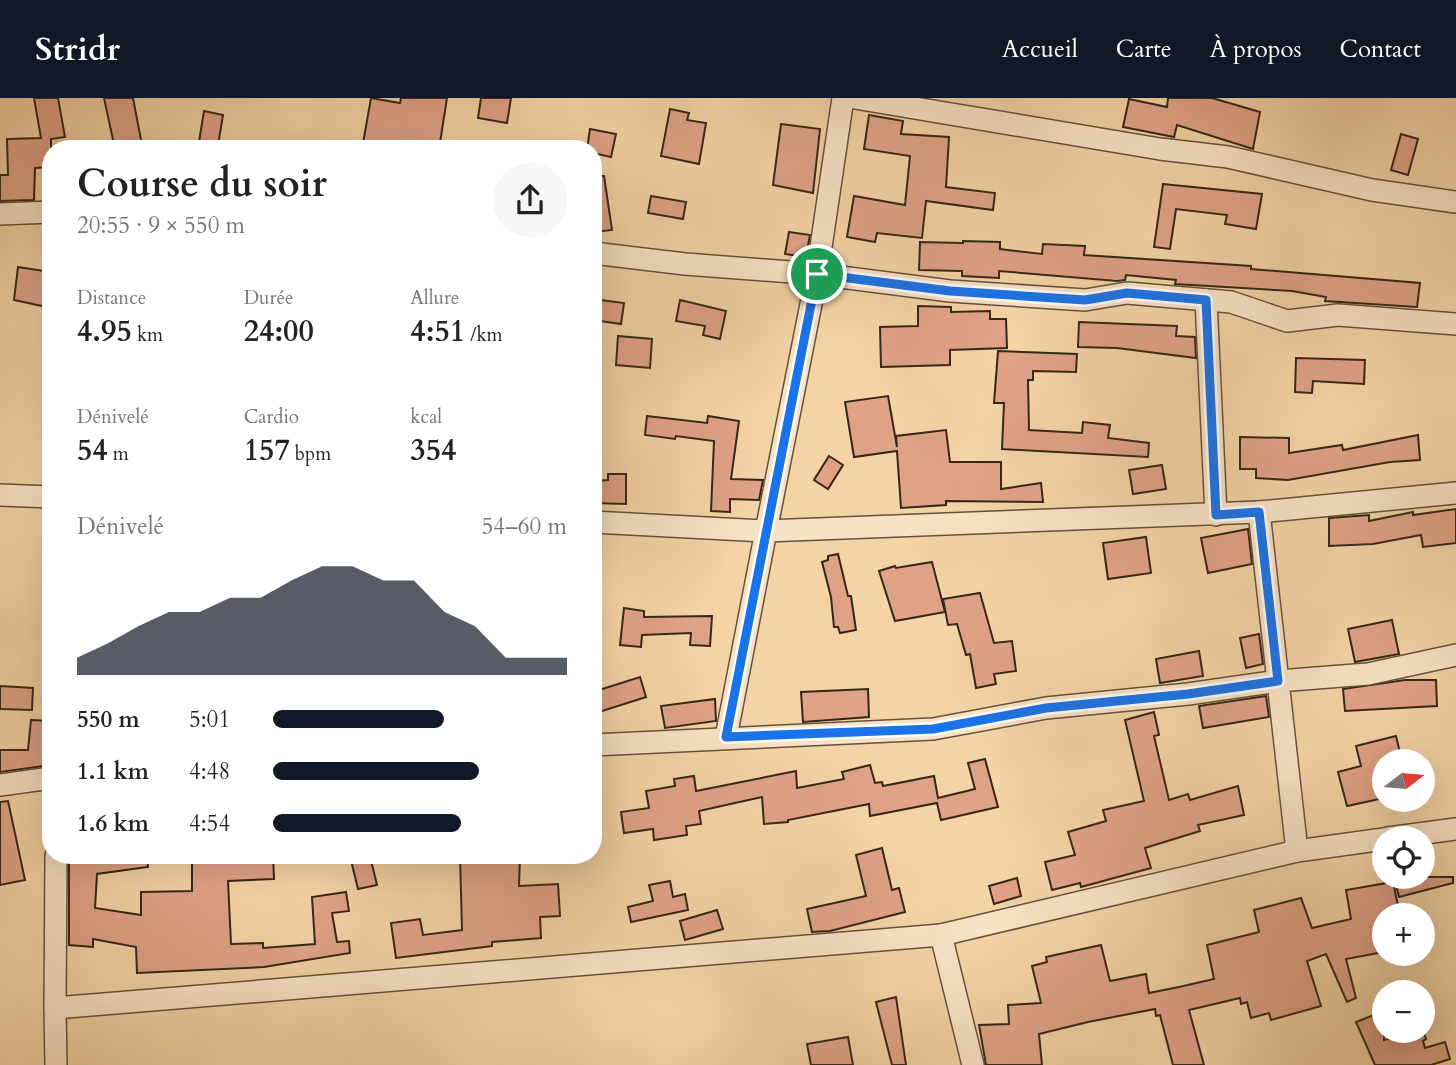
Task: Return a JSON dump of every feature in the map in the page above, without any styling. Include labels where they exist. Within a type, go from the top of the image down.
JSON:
[{"type":"street","points":[[726,737],[817,274],[844,98]]},
{"type":"street","points":[[855,98],[1160,149],[1228,157],[1372,190],[1456,202]]},
{"type":"street","points":[[0,214],[42,212]]},
{"type":"street","points":[[602,254],[685,264],[817,274],[950,291],[1085,300],[1127,293],[1206,300],[1241,304],[1287,321],[1338,315],[1456,324]]},
{"type":"street","points":[[1206,300],[1216,515]]},
{"type":"street","points":[[602,522],[766,531],[1216,515],[1456,493]]},
{"type":"street","points":[[0,495],[42,497]]},
{"type":"street","points":[[1259,512],[1297,851]]},
{"type":"street","points":[[602,744],[933,729],[1046,708],[1188,694],[1278,681],[1368,674],[1456,655]]},
{"type":"street","points":[[0,785],[42,780]]},
{"type":"street","points":[[1435,832],[1456,829]]},
{"type":"street","points":[[55,1008],[941,935],[1297,851],[1372,841]]},
{"type":"street","points":[[56,864],[56,1065]]},
{"type":"street","points":[[941,935],[973,1065]]},
{"type":"building","points":[[34,98],[58,98],[65,137],[42,140],[42,168],[35,168],[34,200],[0,201],[0,175],[8,175],[7,139],[41,138]]},
{"type":"building","points":[[104,98],[133,98],[141,140],[113,140]]},
{"type":"building","points":[[371,98],[400,103],[401,98],[447,98],[440,140],[364,140]]},
{"type":"building","points":[[481,98],[511,98],[507,123],[478,118]]},
{"type":"building","points":[[1168,98],[1212,98],[1260,112],[1253,149],[1177,125],[1174,137],[1123,127],[1129,99],[1167,107]]},
{"type":"building","points":[[670,109],[689,113],[687,120],[706,123],[699,164],[661,156]]},
{"type":"building","points":[[204,111],[223,115],[219,140],[199,140]]},
{"type":"building","points":[[869,115],[903,121],[901,134],[949,137],[946,187],[995,193],[993,210],[926,201],[922,238],[877,233],[875,242],[847,237],[854,196],[905,205],[910,156],[864,149]]},
{"type":"building","points":[[781,124],[820,129],[813,193],[773,185]]},
{"type":"building","points":[[590,129],[616,134],[611,157],[602,155],[602,140],[588,140]]},
{"type":"building","points":[[1401,134],[1418,139],[1408,175],[1391,170]]},
{"type":"building","points":[[602,176],[604,176],[612,230],[602,231]]},
{"type":"building","points":[[1163,184],[1262,194],[1256,229],[1225,224],[1227,215],[1176,209],[1170,249],[1154,247]]},
{"type":"building","points":[[651,196],[686,202],[683,219],[648,213]]},
{"type":"building","points":[[789,232],[810,235],[806,257],[785,254]]},
{"type":"building","points":[[920,242],[1000,242],[1000,249],[1042,254],[1043,244],[1085,246],[1084,255],[1251,266],[1251,269],[1420,283],[1417,307],[1325,301],[1326,297],[1292,291],[1175,284],[1176,280],[1126,275],[1125,280],[1117,281],[999,271],[999,278],[962,276],[962,271],[919,270]]},
{"type":"building","points":[[18,267],[42,271],[42,306],[14,300]]},
{"type":"building","points":[[602,300],[624,303],[621,324],[602,321]]},
{"type":"building","points":[[680,300],[726,311],[720,339],[703,335],[705,326],[676,321]]},
{"type":"building","points":[[918,306],[951,307],[951,312],[990,311],[990,319],[1006,319],[1007,348],[950,350],[950,365],[881,367],[880,327],[918,326]]},
{"type":"building","points":[[1079,322],[1177,326],[1176,336],[1195,337],[1196,358],[1117,348],[1078,347]]},
{"type":"building","points":[[618,336],[652,339],[650,368],[616,365]]},
{"type":"building","points":[[998,351],[1077,354],[1076,372],[1033,371],[1033,380],[1028,380],[1029,430],[1082,433],[1083,422],[1110,425],[1108,438],[1149,443],[1148,457],[1002,449],[1004,403],[994,403]]},
{"type":"building","points":[[1296,358],[1365,360],[1364,384],[1313,381],[1312,393],[1295,392]]},
{"type":"building","points":[[888,396],[897,447],[896,436],[946,430],[950,462],[1001,462],[1001,489],[1041,483],[1043,502],[946,501],[946,505],[901,508],[897,451],[854,457],[845,402]]},
{"type":"building","points":[[647,416],[707,423],[708,416],[739,421],[731,479],[763,480],[759,500],[730,499],[730,512],[711,511],[714,441],[645,435]]},
{"type":"building","points":[[1418,435],[1420,460],[1390,462],[1288,480],[1256,478],[1256,469],[1240,469],[1240,437],[1289,438],[1289,453],[1342,445],[1343,450]]},
{"type":"building","points":[[829,456],[843,465],[828,489],[814,480]]},
{"type":"building","points":[[1162,465],[1166,489],[1133,494],[1129,470]]},
{"type":"building","points":[[608,474],[626,474],[626,504],[602,503],[602,480],[608,480]]},
{"type":"building","points":[[1456,509],[1456,543],[1423,547],[1421,535],[1373,544],[1329,546],[1329,518],[1369,515],[1369,521],[1413,512],[1413,515]]},
{"type":"building","points":[[1248,529],[1252,564],[1208,573],[1201,538]]},
{"type":"building","points":[[1146,537],[1151,573],[1108,579],[1103,543]]},
{"type":"building","points":[[838,554],[848,596],[851,596],[856,630],[840,633],[838,627],[834,627],[831,597],[822,562],[828,560],[828,556]]},
{"type":"building","points":[[932,562],[945,612],[895,621],[879,571],[895,566]]},
{"type":"building","points":[[980,593],[994,643],[1012,641],[1016,671],[994,674],[996,684],[976,688],[970,654],[966,655],[957,624],[948,625],[943,599]]},
{"type":"building","points":[[624,608],[644,611],[644,617],[712,616],[710,646],[690,645],[691,633],[642,635],[641,647],[620,645]]},
{"type":"building","points":[[1392,620],[1399,654],[1355,662],[1348,629]]},
{"type":"building","points":[[1259,634],[1263,664],[1246,668],[1240,638]]},
{"type":"building","points":[[1199,651],[1203,676],[1160,683],[1156,659]]},
{"type":"building","points":[[640,677],[646,697],[602,711],[602,689]]},
{"type":"building","points":[[1405,680],[1436,680],[1437,706],[1345,711],[1343,689]]},
{"type":"building","points":[[0,686],[33,688],[32,710],[0,709]]},
{"type":"building","points":[[868,689],[869,717],[803,722],[801,692]]},
{"type":"building","points":[[1266,696],[1269,717],[1203,728],[1199,706]]},
{"type":"building","points":[[715,699],[716,721],[665,728],[661,706]]},
{"type":"building","points":[[1154,712],[1159,735],[1154,736],[1169,800],[1188,794],[1190,800],[1238,786],[1244,815],[1198,825],[1200,831],[1145,848],[1151,868],[1081,887],[1080,883],[1052,890],[1045,862],[1075,855],[1068,832],[1106,821],[1103,810],[1144,801],[1125,720]]},
{"type":"building","points":[[31,720],[42,721],[42,766],[0,772],[0,750],[28,750]]},
{"type":"building","points":[[1396,736],[1399,749],[1372,749],[1372,801],[1347,806],[1338,772],[1361,766],[1356,746]]},
{"type":"building","points":[[985,759],[998,807],[941,820],[937,803],[870,816],[869,804],[788,822],[764,824],[762,797],[699,811],[701,824],[686,826],[687,835],[654,840],[653,829],[624,833],[621,812],[649,808],[646,791],[675,786],[674,779],[694,776],[696,791],[796,771],[797,788],[844,779],[842,772],[870,765],[875,783],[882,782],[883,786],[934,776],[938,798],[975,789],[968,763]]},
{"type":"building","points":[[8,801],[25,880],[0,885],[0,802]]},
{"type":"building","points":[[882,848],[892,890],[899,888],[905,912],[830,931],[812,932],[807,909],[866,896],[856,855]]},
{"type":"building","points":[[69,864],[148,864],[148,867],[97,874],[95,908],[141,915],[141,892],[192,891],[192,864],[273,864],[274,879],[228,881],[231,944],[263,943],[263,948],[315,944],[312,897],[346,892],[349,911],[332,913],[337,942],[349,941],[350,953],[264,967],[137,973],[136,947],[93,939],[93,947],[69,945]]},
{"type":"building","points":[[352,864],[372,864],[377,885],[358,889]]},
{"type":"building","points":[[460,864],[520,864],[519,886],[558,884],[560,916],[540,917],[541,938],[492,942],[492,946],[396,958],[391,923],[420,919],[423,935],[462,930]]},
{"type":"building","points":[[1435,877],[1453,877],[1453,883],[1435,888]]},
{"type":"building","points":[[1017,878],[1021,896],[994,904],[989,886]]},
{"type":"building","points":[[670,881],[673,897],[685,894],[688,910],[631,922],[628,907],[653,901],[649,885]]},
{"type":"building","points":[[1372,886],[1372,889],[1394,889],[1397,903],[1372,903],[1372,954],[1346,959],[1356,998],[1347,1002],[1326,954],[1307,961],[1321,1006],[1271,1020],[1269,1013],[1251,1018],[1247,1002],[1241,1004],[1240,998],[1189,1010],[1204,1065],[1173,1065],[1160,1015],[1156,1016],[1155,1009],[1039,1034],[1042,1065],[986,1065],[979,1025],[1009,1024],[1008,1005],[1041,1003],[1032,966],[1047,962],[1046,957],[1101,945],[1110,981],[1146,974],[1149,993],[1179,987],[1214,979],[1207,945],[1259,932],[1254,910],[1301,898],[1312,928],[1351,919],[1346,890]]},
{"type":"building","points":[[1397,889],[1430,889],[1399,897]]},
{"type":"building","points":[[717,910],[723,929],[685,940],[680,921]]},
{"type":"building","points":[[896,997],[906,1065],[892,1065],[876,1002]]},
{"type":"building","points":[[1372,1016],[1372,1043],[1424,1043],[1425,1048],[1445,1042],[1450,1059],[1431,1065],[1375,1065],[1356,1022]]},
{"type":"building","points":[[848,1037],[853,1065],[811,1065],[807,1044]]},
{"type":"route","points":[[817,274],[950,291],[1085,300],[1127,293],[1206,300],[1216,515],[1259,512],[1278,681],[1188,694],[1046,708],[933,729],[726,737],[817,274]]}]
